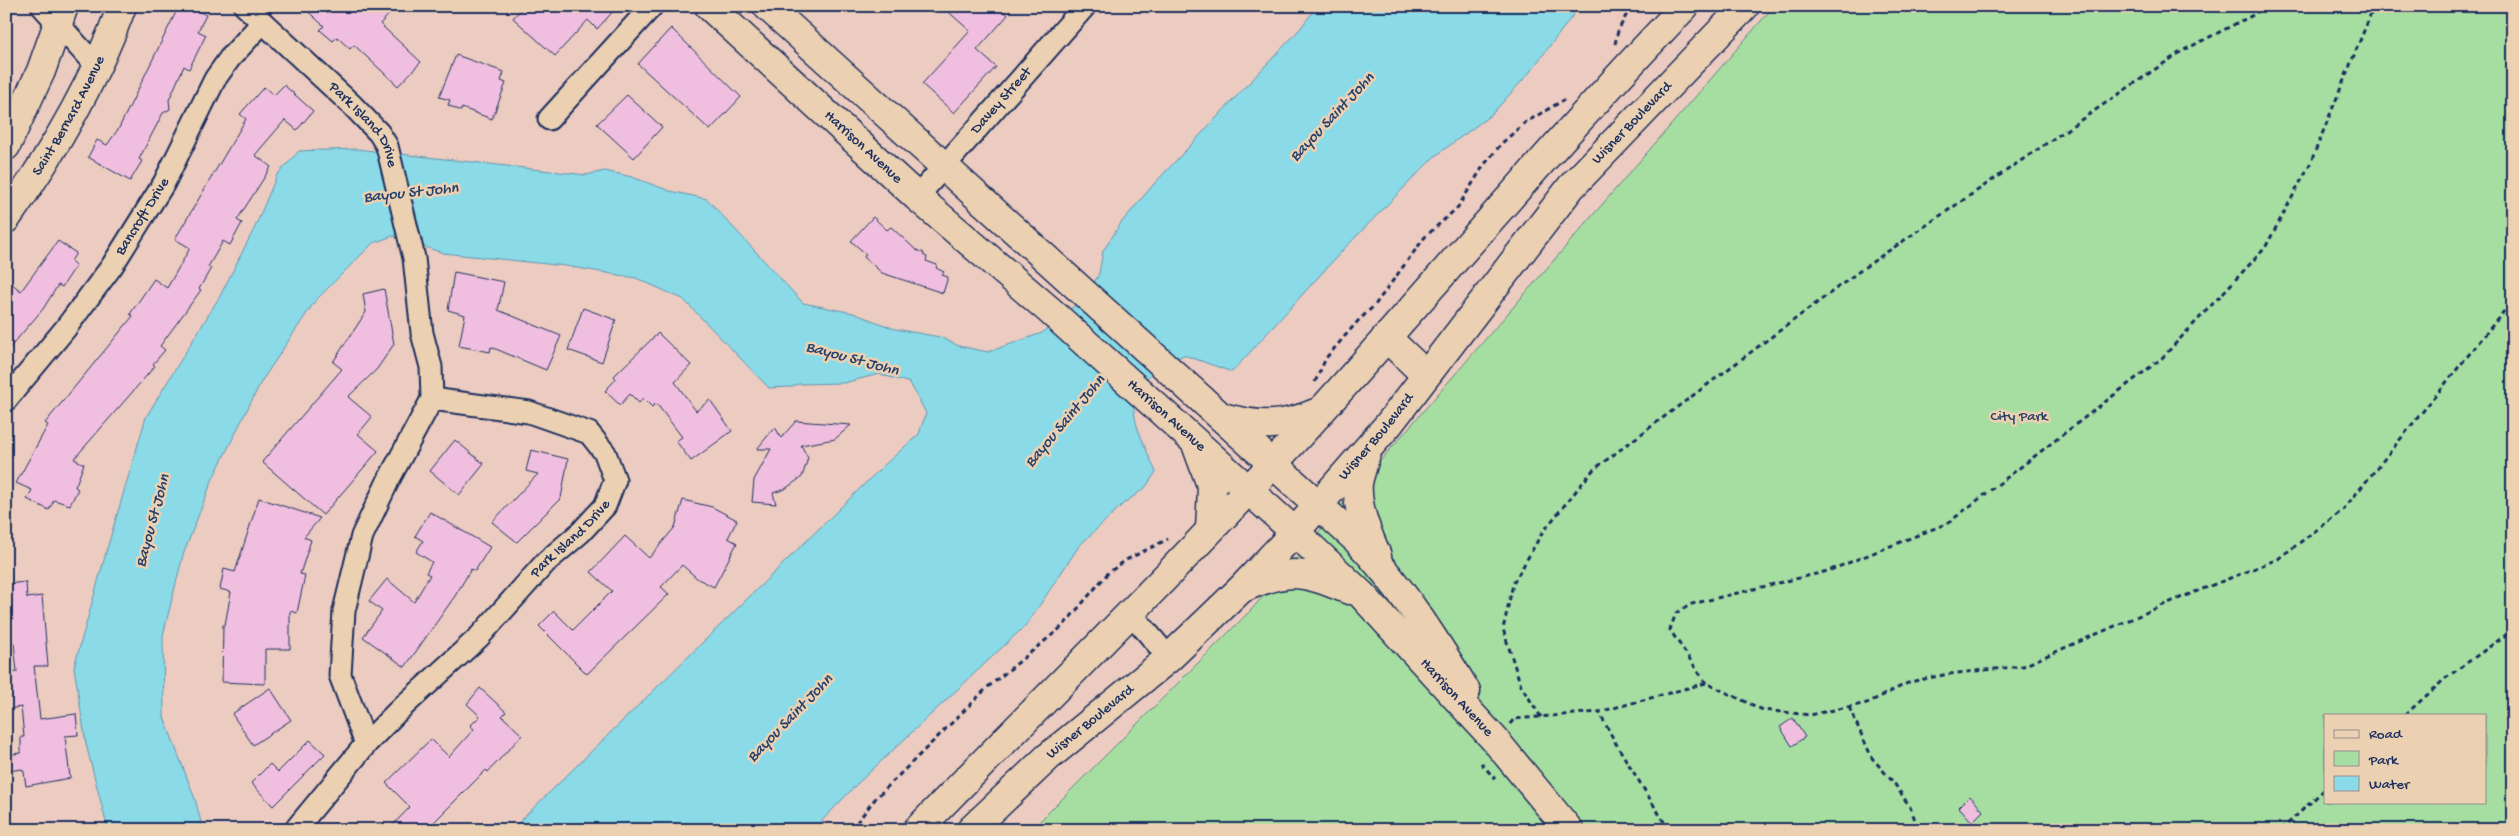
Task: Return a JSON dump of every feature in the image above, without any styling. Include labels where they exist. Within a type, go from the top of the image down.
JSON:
[{"type":"street","name":"Saint Bernard Avenue","points":[[6,219],[34,179],[71,119],[97,67],[122,6]]},
{"type":"street","name":"Park Island Drive","points":[[245,6],[352,105],[379,133],[387,146],[414,258],[422,333],[430,367],[432,399],[529,412],[589,433],[605,453],[615,480],[605,506],[581,532],[546,562],[479,637],[397,712],[366,744],[295,830]]},
{"type":"street","points":[[549,119],[652,6]]},
{"type":"street","name":"Harrison Avenue","points":[[709,6],[917,197],[1048,309],[1295,532],[1362,596],[1495,740],[1569,830]]},
{"type":"street","name":"Harrison Avenue","points":[[767,6],[945,166],[1174,377],[1319,504],[1380,564],[1440,648],[1495,740]]},
{"type":"street","name":"Davey Street","points":[[917,197],[1086,6]]},
{"type":"street","points":[[916,830],[1248,490],[1322,410],[1548,153],[1685,6]]},
{"type":"street","name":"Wisner Boulevard","points":[[970,830],[1048,757],[1168,658],[1242,588],[1295,532],[1367,450],[1571,187],[1744,6]]},
{"type":"street","points":[[55,12],[97,67]]},
{"type":"street","points":[[6,146],[41,71],[55,12]]},
{"type":"street","name":"Bancroft Drive","points":[[6,400],[65,329],[112,266],[164,183],[215,79],[230,58],[262,23]]},
{"type":"street","points":[[1386,337],[1426,374]]},
{"type":"street","points":[[366,744],[340,675],[344,610],[362,536],[389,479],[432,399]]},
{"type":"street","points":[[1220,416],[1252,425],[1272,426],[1298,421],[1322,410]]},
{"type":"street","points":[[1195,443],[1212,488],[1210,529]]},
{"type":"street","points":[[1367,450],[1358,484],[1360,504],[1368,533],[1380,564]]},
{"type":"street","points":[[1242,588],[1270,577],[1305,574],[1362,596]]},
{"type":"street","points":[[1130,612],[1168,658]]},
{"type":"path","points":[[1541,717],[1521,686],[1503,629],[1513,584],[1542,533],[1593,470],[1865,266],[2182,51],[2255,14],[2263,6]]},
{"type":"path","points":[[2374,6],[2310,164],[2265,248],[2162,358],[1948,523],[1828,571],[1692,604],[1676,613],[1670,630],[1706,683],[1763,710],[1810,714],[1867,703],[1910,682],[1948,674],[2023,666],[2175,600],[2278,559],[2343,510],[2513,300]]},
{"type":"path","points":[[2406,714],[2447,677],[2513,630]]},
{"type":"path","points":[[1495,740],[1514,719],[1599,712],[1706,683]]},
{"type":"path","points":[[1849,707],[1872,758],[1910,807],[1919,830]]},
{"type":"path","points":[[1599,712],[1615,742],[1669,830]]},
{"type":"path","points":[[2282,830],[2324,790]]},
{"type":"green space","name":"City Park","points":[[1774,6],[2513,6],[2513,830],[1031,830],[1251,610]]},
{"type":"water","points":[[1317,6],[1580,6],[1530,72],[1492,114],[1434,157],[1342,251],[1232,372],[1184,355],[1146,378],[1138,391],[1134,403],[1135,417],[1140,433],[1156,472],[1145,488],[1123,504],[1079,546],[1027,624],[858,783],[813,830],[511,830],[881,468],[919,434],[926,413],[910,383],[879,374],[844,383],[798,384],[792,387],[769,388],[683,299],[636,278],[566,266],[443,253],[393,236],[373,243],[315,301],[261,382],[213,478],[183,555],[163,635],[164,717],[195,799],[203,830],[108,830],[86,744],[74,667],[109,542],[146,417],[220,296],[256,225],[277,175],[299,151],[356,149],[586,175],[605,171],[632,177],[670,191],[707,199],[803,303],[853,313],[895,329],[940,337],[959,346],[988,352],[1042,333],[1086,296],[1099,274],[1103,251],[1121,223],[1154,184],[1300,29]]},
{"type":"building","points":[[179,6],[189,6],[206,15],[198,31],[206,35],[189,69],[184,66],[169,100],[170,109],[163,113],[139,159],[142,161],[130,181],[88,157],[97,140],[107,145],[119,128]]},
{"type":"building","points":[[302,6],[397,6],[380,24],[421,62],[398,86],[354,45],[350,49],[337,37],[333,41],[320,30],[324,26]]},
{"type":"building","points":[[524,6],[618,6],[597,29],[588,20],[555,56],[513,18]]},
{"type":"building","points":[[942,6],[998,6],[1008,15],[977,50],[996,67],[954,113],[922,84],[970,31]]},
{"type":"building","points":[[671,28],[741,97],[710,130],[638,64]]},
{"type":"building","points":[[456,55],[504,72],[501,81],[506,83],[492,119],[462,108],[461,111],[448,105],[450,100],[439,97]]},
{"type":"building","points":[[284,85],[313,111],[297,130],[285,120],[255,155],[271,167],[237,220],[242,223],[230,245],[223,241],[208,267],[211,268],[199,289],[201,290],[160,346],[165,350],[153,364],[155,366],[74,459],[84,464],[75,487],[78,489],[70,505],[54,500],[49,510],[27,499],[32,490],[16,483],[48,425],[45,423],[133,316],[130,314],[154,279],[167,288],[190,248],[175,239],[246,119],[240,114],[264,87],[274,95]]},
{"type":"building","points":[[627,95],[662,127],[634,158],[597,124]]},
{"type":"building","points":[[873,217],[887,230],[891,227],[916,250],[924,253],[923,255],[927,257],[926,261],[937,265],[936,268],[944,272],[942,275],[948,277],[943,293],[882,273],[864,257],[866,254],[851,241]]},
{"type":"building","points":[[58,241],[76,253],[71,261],[76,266],[62,287],[58,285],[43,309],[6,352],[6,279],[21,291]]},
{"type":"building","points":[[454,272],[504,282],[498,310],[561,336],[546,370],[491,347],[490,352],[459,346],[465,315],[448,310]]},
{"type":"building","points":[[384,289],[394,344],[377,369],[348,397],[372,417],[358,434],[378,451],[323,515],[262,462],[342,369],[333,362],[366,312],[363,294]]},
{"type":"building","points":[[583,308],[616,320],[602,362],[568,350]]},
{"type":"building","points":[[658,333],[691,365],[675,382],[696,411],[710,400],[732,431],[691,461],[676,441],[682,437],[656,403],[652,407],[643,398],[639,403],[630,394],[620,405],[605,391],[616,379],[614,376]]},
{"type":"building","points":[[796,421],[851,425],[835,439],[801,445],[808,458],[802,477],[785,489],[773,493],[776,504],[752,502],[754,480],[771,449],[757,449],[775,427],[781,438]]},
{"type":"building","points":[[455,440],[484,464],[459,495],[430,471]]},
{"type":"building","points":[[531,450],[568,459],[561,498],[517,542],[492,522],[538,474],[526,471]]},
{"type":"building","points":[[259,498],[320,518],[304,537],[311,540],[300,574],[305,575],[297,613],[290,611],[290,649],[265,649],[265,684],[222,682],[223,625],[225,625],[231,592],[220,589],[224,569],[235,572]]},
{"type":"building","points":[[683,500],[712,507],[737,520],[728,538],[737,543],[714,587],[698,579],[682,565],[661,587],[669,594],[587,674],[539,626],[554,611],[573,630],[612,591],[591,572],[625,536],[649,558],[675,527]]},
{"type":"building","points":[[430,512],[490,547],[475,571],[471,569],[455,596],[405,667],[363,637],[382,611],[369,601],[387,579],[414,602],[430,575],[426,573],[432,562],[416,552],[423,541],[415,536]]},
{"type":"building","points":[[26,582],[27,598],[42,596],[48,666],[34,666],[40,719],[76,714],[78,735],[65,736],[70,778],[26,786],[22,769],[8,771],[6,759],[6,755],[21,753],[21,737],[24,737],[21,707],[8,709],[6,673],[17,672],[14,643],[6,644],[6,584]]},
{"type":"building","points":[[270,688],[291,720],[253,745],[232,714]]},
{"type":"building","points":[[480,688],[506,712],[502,716],[522,735],[488,772],[486,770],[426,830],[388,830],[410,807],[386,783],[431,739],[449,757],[474,729],[470,726],[480,716],[467,704]]},
{"type":"building","points":[[1793,718],[1805,737],[1792,746],[1780,727]]},
{"type":"building","points":[[310,740],[325,754],[273,806],[251,783],[270,764],[278,772]]},
{"type":"building","points":[[1970,796],[1983,811],[1972,822],[1959,807]]},
{"type":"water label","name":"Bayou Saint John","points":[[1333,118]]},
{"type":"water label","name":"Bayou St John","points":[[411,194]]},
{"type":"water label","name":"Bayou St John","points":[[852,360]]},
{"type":"water label","name":"Bayou Saint John","points":[[1066,422]]},
{"type":"water label","name":"Bayou St John","points":[[154,521]]},
{"type":"water label","name":"Bayou Saint John","points":[[791,719]]}]
